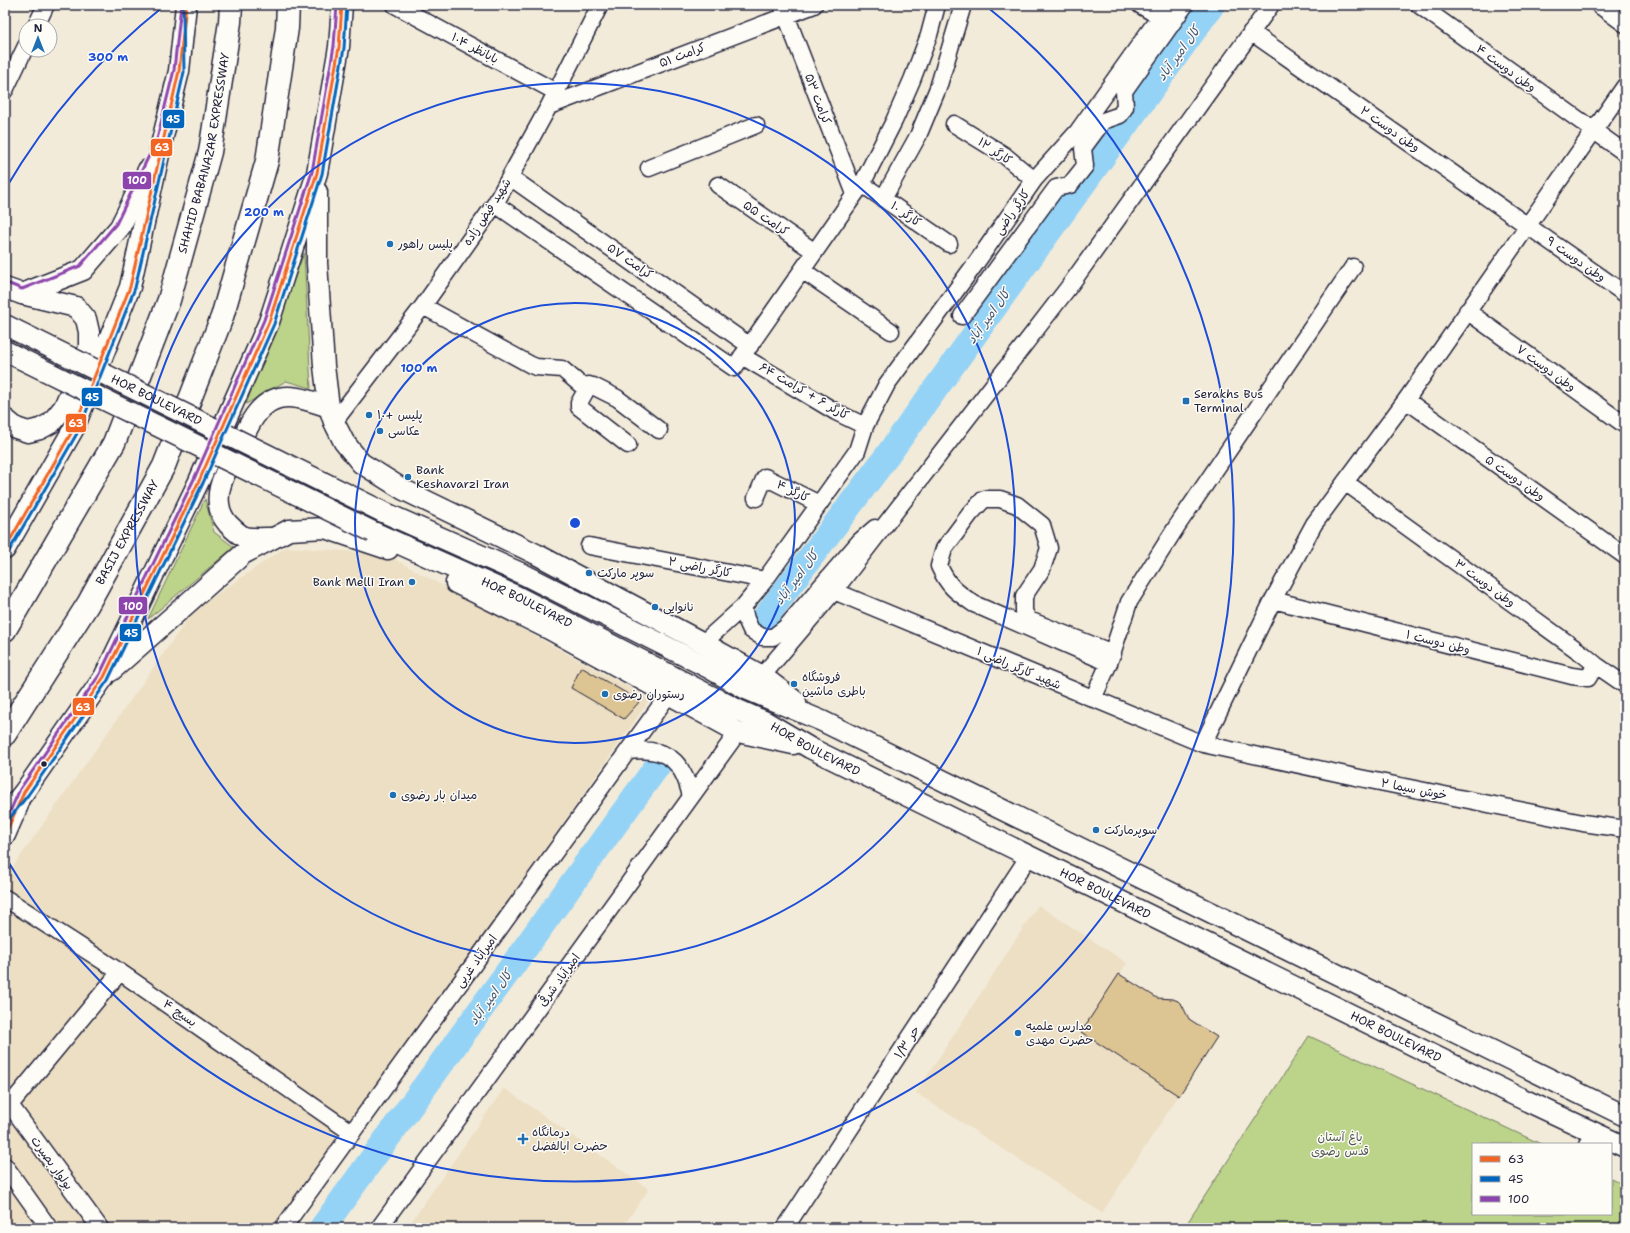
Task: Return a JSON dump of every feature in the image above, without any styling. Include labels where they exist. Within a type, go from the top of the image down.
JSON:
[{"type":"highway","name":"SHAHID BABANAZAR EXPRESSWAY","points":[[5,630],[114,444],[169,300],[210,152],[230,22],[231,5]]},
{"type":"highway","name":"BASIJ EXPRESSWAY","points":[[5,734],[88,604],[164,466],[222,317],[266,161],[287,28],[288,5]]},
{"type":"main road","points":[[178,5],[179,71]]},
{"type":"main road","points":[[5,549],[74,428],[130,287],[179,71],[186,5]]},
{"type":"main road","points":[[5,816],[24,792],[104,677],[199,481],[270,322],[317,173],[340,47],[342,5]]},
{"type":"main road","points":[[13,291],[83,270],[120,227],[162,141]]},
{"type":"main road","points":[[317,173],[317,263],[324,366],[332,414],[344,442],[361,462],[404,490],[536,554],[762,676],[822,721]]},
{"type":"main road","points":[[5,419],[16,428],[28,432],[40,429],[51,423],[64,407],[89,348],[89,332],[86,319],[76,307],[13,291]]},
{"type":"main road","name":"HOR BOULEVARD","points":[[5,325],[381,511],[525,575],[709,668],[746,689],[822,721],[1625,1116]]},
{"type":"main road","name":"HOR BOULEVARD","points":[[5,351],[373,532],[516,596],[766,722],[810,748],[1510,1093],[1593,1139],[1609,1143]]},
{"type":"main road","points":[[272,538],[245,537],[235,531],[226,521],[219,506],[219,491],[225,472],[257,413],[269,403],[284,397],[306,400],[332,414]]},
{"type":"main road","points":[[104,677],[243,554],[290,530],[326,528],[381,546],[549,629],[738,732],[810,748]]},
{"type":"main road","points":[[5,835],[24,792]]},
{"type":"main road","points":[[1510,1093],[1524,1065]]},
{"type":"main road","name":"HOR BOULEVARD","points":[[1612,1144],[1625,1147]]},
{"type":"street","points":[[40,18],[46,5]]},
{"type":"street","name":"بابانظر ۱۰۴","points":[[394,5],[552,99]]},
{"type":"street","name":"شهید فیض زاده","points":[[332,414],[423,306],[495,204],[552,99],[600,5]]},
{"type":"street","name":"کرامت ۵۱","points":[[552,99],[784,10],[814,5]]},
{"type":"street","points":[[495,204],[742,357],[859,189],[894,121],[912,80],[929,35],[937,5]]},
{"type":"street","points":[[883,199],[918,136],[938,88],[963,5]]},
{"type":"street","points":[[1140,5],[1164,11]]},
{"type":"street","points":[[962,316],[1056,188],[1070,185],[1085,166],[1083,148],[1103,121],[1120,115],[1125,108],[1124,91],[1185,5]]},
{"type":"street","points":[[762,676],[834,591],[899,509],[1068,288],[1271,5]]},
{"type":"street","name":"وطن دوست ۴","points":[[1419,5],[1625,153]]},
{"type":"street","points":[[1599,5],[1625,24]]},
{"type":"street","name":"کرامت ۵۳","points":[[784,10],[859,189]]},
{"type":"street","name":"کارگر راضی","points":[[703,643],[743,607],[765,580],[857,451],[866,426],[887,384],[976,263],[1034,180],[1078,131],[1164,11]]},
{"type":"street","name":"وطن دوست ۲","points":[[1252,32],[1528,225]]},
{"type":"street","points":[[5,90],[20,58]]},
{"type":"street","points":[[1203,744],[1273,600],[1314,524],[1406,400],[1625,86]]},
{"type":"street","name":"کارگر ۱۲","points":[[954,124],[1004,155],[1034,180]]},
{"type":"street","points":[[649,168],[756,125]]},
{"type":"street","name":"کرامت ۵۷","points":[[510,177],[742,357]]},
{"type":"street","name":"کرامت ۵۵","points":[[718,185],[815,252]]},
{"type":"street","name":"کارگر ۱۰","points":[[859,189],[883,199],[949,244]]},
{"type":"street","name":"وطن دوست ۹","points":[[1528,225],[1625,294]]},
{"type":"street","points":[[1093,699],[1111,658],[1129,602],[1176,526],[1353,267]]},
{"type":"street","points":[[802,270],[891,331]]},
{"type":"street","points":[[423,306],[531,365],[536,367],[562,369],[580,385],[593,386],[617,398],[659,430]]},
{"type":"street","name":"وطن دوست ۷","points":[[1467,311],[1625,425]]},
{"type":"street","name":"کارگر ۶ + کرامت ۶۴","points":[[742,357],[836,412],[866,426]]},
{"type":"street","points":[[589,385],[579,403],[579,407],[628,445]]},
{"type":"street","name":"وطن دوست ۵","points":[[1406,400],[1625,556]]},
{"type":"street","name":"کارگر ۴","points":[[756,498],[765,477],[819,504]]},
{"type":"street","name":"وطن دوست ۳","points":[[1345,482],[1625,685]]},
{"type":"street","points":[[984,499],[1000,499],[1017,506],[1042,525],[1049,548],[1042,569],[1024,596],[1024,612],[1029,620],[1111,658],[974,604],[955,592],[945,580],[939,566],[944,549],[970,514],[984,499]]},
{"type":"street","points":[[743,607],[751,630],[762,637],[773,637],[786,627],[860,541],[899,509]]},
{"type":"street","name":"کارگر راضی ۲","points":[[589,546],[765,580]]},
{"type":"street","name":"شهید کارگر راضی ۱","points":[[834,591],[1203,744]]},
{"type":"street","name":"وطن دوست ۱","points":[[1273,600],[1572,676],[1588,678],[1596,665]]},
{"type":"street","name":"امیرآباد غربی","points":[[283,1228],[669,694]]},
{"type":"street","name":"امیرآباد شرقی","points":[[379,1228],[738,732]]},
{"type":"street","name":"خوش سیما ۲","points":[[1203,744],[1360,778],[1583,823],[1625,829]]},
{"type":"street","points":[[628,751],[646,749],[663,754],[677,764],[687,779],[691,797]]},
{"type":"street","name":"حر ۱/۳","points":[[785,1228],[1029,856]]},
{"type":"street","name":"بسیج ۴","points":[[5,898],[120,972],[352,1133]]},
{"type":"street","points":[[8,1101],[120,972]]},
{"type":"street","name":"بولوار بصیرت","points":[[8,1101],[100,1228]]},
{"type":"street","points":[[5,1166],[49,1228]]},
{"type":"shaded area","points":[[286,547],[385,554],[650,699],[280,1228],[5,1228],[5,878],[194,610]]},
{"type":"shaded area","points":[[1038,905],[1127,963],[1120,974],[1156,998],[1178,1001],[1190,1019],[1217,1037],[1102,1213],[916,1093]]},
{"type":"shaded area","name":"درمانگاه حضرت ابالفضل","points":[[504,1088],[649,1189],[622,1228],[407,1228]]},
{"type":"green space","points":[[304,253],[311,388],[286,381],[246,404]]},
{"type":"green space","points":[[205,499],[214,532],[234,547],[148,619]]},
{"type":"green space","name":"باغ آستان قدس رضوی","points":[[1309,1036],[1539,1143],[1472,1143],[1472,1215],[1612,1215],[1612,1178],[1625,1185],[1625,1228],[1184,1228]]},
{"type":"building","name":"رستوران رضوی","points":[[581,667],[640,701],[624,719],[571,688]]},
{"type":"building","points":[[1119,974],[1157,998],[1173,999],[1178,1001],[1182,1005],[1189,1019],[1217,1037],[1179,1096],[1081,1032]]},
{"type":"waterway","name":"کال امیر آباد","points":[[761,623],[887,456],[1212,5]]},
{"type":"waterway","name":"کال امیر آباد","points":[[322,1228],[658,765]]},
{"type":"transit line","name":"100","points":[[7,283],[22,289],[80,266],[116,224],[157,139],[174,70],[181,5]]},
{"type":"transit line","name":"45","points":[[9,551],[79,430],[135,288],[184,72],[183,5]]},
{"type":"transit line","name":"63","points":[[5,549],[74,428],[130,287],[179,71],[186,5]]},
{"type":"transit line","name":"100","points":[[5,823],[20,789],[100,674],[194,479],[264,320],[312,172],[334,46],[337,5]]},
{"type":"transit line","name":"63","points":[[5,835],[24,792],[104,677],[199,481],[269,322],[317,173],[339,47],[342,5]]},
{"type":"transit line","name":"45","points":[[9,819],[28,795],[108,680],[203,483],[274,324],[322,174],[344,48],[347,5]]},
{"type":"place","name":"پلیس راهور","points":[[390,244]]},
{"type":"place","name":"Serakhs Bus Terminal","points":[[1186,401]]},
{"type":"place","name":"پلیس +۱۰","points":[[369,415]]},
{"type":"place","name":"عکاسی","points":[[380,431]]},
{"type":"place","name":"Bank Keshavarzi Iran","points":[[408,477]]},
{"type":"place","name":"سوپر مارکت","points":[[589,573]]},
{"type":"place","name":"Bank Melli Iran","points":[[412,582]]},
{"type":"place","name":"نانوایی","points":[[655,607]]},
{"type":"place","name":"فروشگاه باطری ماشین","points":[[794,684]]},
{"type":"place","name":"رستوران رضوی","points":[[605,694]]},
{"type":"place","name":"میدان بار رضوی","points":[[393,795]]},
{"type":"place","name":"سوپرمارکت","points":[[1096,830]]},
{"type":"place","name":"مدارس علمیه حضرت مهدی","points":[[1018,1033]]},
{"type":"place","name":"درمانگاه حضرت ابالفضل","points":[[523,1139]]}]
